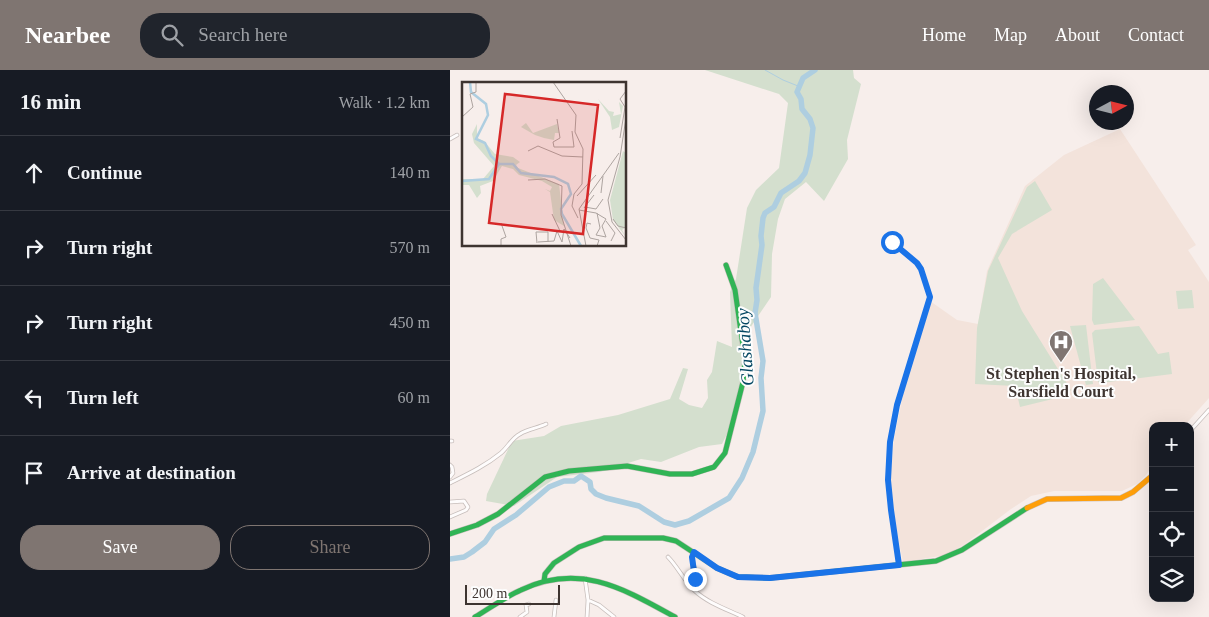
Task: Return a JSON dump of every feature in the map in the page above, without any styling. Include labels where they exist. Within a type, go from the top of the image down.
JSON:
[{"type":"street","points":[[450,139],[457,136]]},
{"type":"street","points":[[892,242],[917,263],[921,269],[930,297],[897,405],[890,442],[888,480],[899,565]]},
{"type":"street","points":[[450,534],[498,514],[545,477],[569,471],[626,466],[670,474],[692,474],[714,467],[725,453],[743,382],[745,360],[735,290],[726,265]]},
{"type":"street","points":[[1194,427],[1209,410]]},
{"type":"street","points":[[450,483],[474,472],[496,457],[518,434],[546,424]]},
{"type":"street","points":[[450,465],[453,473],[450,477]]},
{"type":"street","points":[[544,581],[545,574],[554,563],[579,546],[604,538],[663,538],[676,541],[717,568],[738,577],[770,578],[936,561],[945,559],[1039,502],[1047,499],[1121,498],[1149,478]]},
{"type":"street","points":[[450,502],[464,501],[468,507],[466,510],[450,517]]},
{"type":"street","points":[[689,585],[696,575],[692,557],[694,552]]},
{"type":"street","points":[[668,557],[689,585],[705,598],[743,617]]},
{"type":"street","points":[[476,617],[523,589],[544,581],[569,577],[585,578],[610,584],[675,617]]},
{"type":"street","points":[[585,578],[588,600],[587,617]]},
{"type":"street","points":[[554,617],[556,600]]},
{"type":"street","points":[[588,600],[599,605],[614,617]]},
{"type":"street","points":[[520,617],[527,612],[526,605],[529,604]]},
{"type":"street","points":[[607,612],[607,617]]},
{"type":"shaded area","name":"St Stephen's Hospital, Sarsfield Court","points":[[1121,130],[1196,245],[1188,250],[1209,282],[1209,398],[1188,422],[1149,422],[1149,471],[1137,484],[1122,491],[1054,491],[1031,496],[965,544],[946,555],[903,562],[890,482],[894,439],[904,390],[930,301],[957,320],[978,324],[987,271],[1025,186],[1064,155]]},
{"type":"green space","points":[[705,70],[853,70],[854,78],[861,84],[847,140],[848,159],[824,201],[806,182],[785,199],[778,219],[772,254],[771,297],[744,337],[747,367],[743,387],[732,424],[722,444],[699,447],[661,462],[641,459],[599,472],[557,477],[514,506],[486,501],[487,494],[512,441],[544,436],[561,426],[618,415],[670,399],[683,368],[688,369],[679,399],[689,405],[702,408],[708,398],[707,380],[712,372],[717,341],[732,347],[730,292],[736,279],[747,208],[756,190],[779,168],[788,103],[779,94]]},
{"type":"green space","points":[[1035,181],[1052,210],[1012,234],[998,258],[1022,311],[1071,390],[1065,396],[1020,407],[1015,386],[975,384],[977,328],[988,271],[1027,187]]},
{"type":"green space","points":[[1103,278],[1135,320],[1094,325],[1092,320],[1093,284]]},
{"type":"green space","points":[[1192,290],[1194,308],[1178,309],[1176,291]]},
{"type":"green space","points":[[1086,325],[1093,384],[1086,385],[1070,326]]},
{"type":"green space","points":[[1139,326],[1158,354],[1169,352],[1172,374],[1098,382],[1092,333],[1095,330]]},
{"type":"waterway","points":[[765,70],[798,86]]},
{"type":"waterway","name":"Glashaboy","points":[[450,559],[464,557],[472,552],[485,542],[494,529],[516,515],[549,487],[564,481],[574,481],[581,476],[590,482],[591,489],[596,494],[639,506],[664,522],[675,525],[689,521],[729,498],[742,478],[753,452],[763,411],[761,378],[763,361],[755,313],[763,218],[765,213],[774,207],[781,193],[799,181],[805,173],[810,155],[813,128],[810,119],[802,109],[801,99],[797,92],[803,78],[815,70]]},
{"type":"traffic: fast","points":[[450,534],[477,525],[498,514],[545,477],[569,471],[627,466],[670,474],[692,474],[714,467],[725,453],[743,382],[745,360],[735,290],[726,265]]},
{"type":"traffic: fast","points":[[544,581],[545,574],[554,563],[579,547],[604,538],[663,538],[676,541],[717,568],[738,577],[770,578],[936,561],[962,550],[1027,508]]},
{"type":"traffic: fast","points":[[475,617],[521,590],[542,582],[563,578],[601,582],[638,597],[675,617]]},
{"type":"traffic: slow","points":[[1027,508],[1047,499],[1121,498],[1133,492],[1149,478]]},
{"type":"place","name":"St Stephen's Hospital, Sarsfield Court","points":[[1061,363]]},
{"type":"route","points":[[695,579],[696,575],[692,557],[694,552],[717,568],[738,577],[770,578],[899,565],[888,480],[890,442],[897,405],[930,297],[921,269],[917,263],[892,242]]}]
